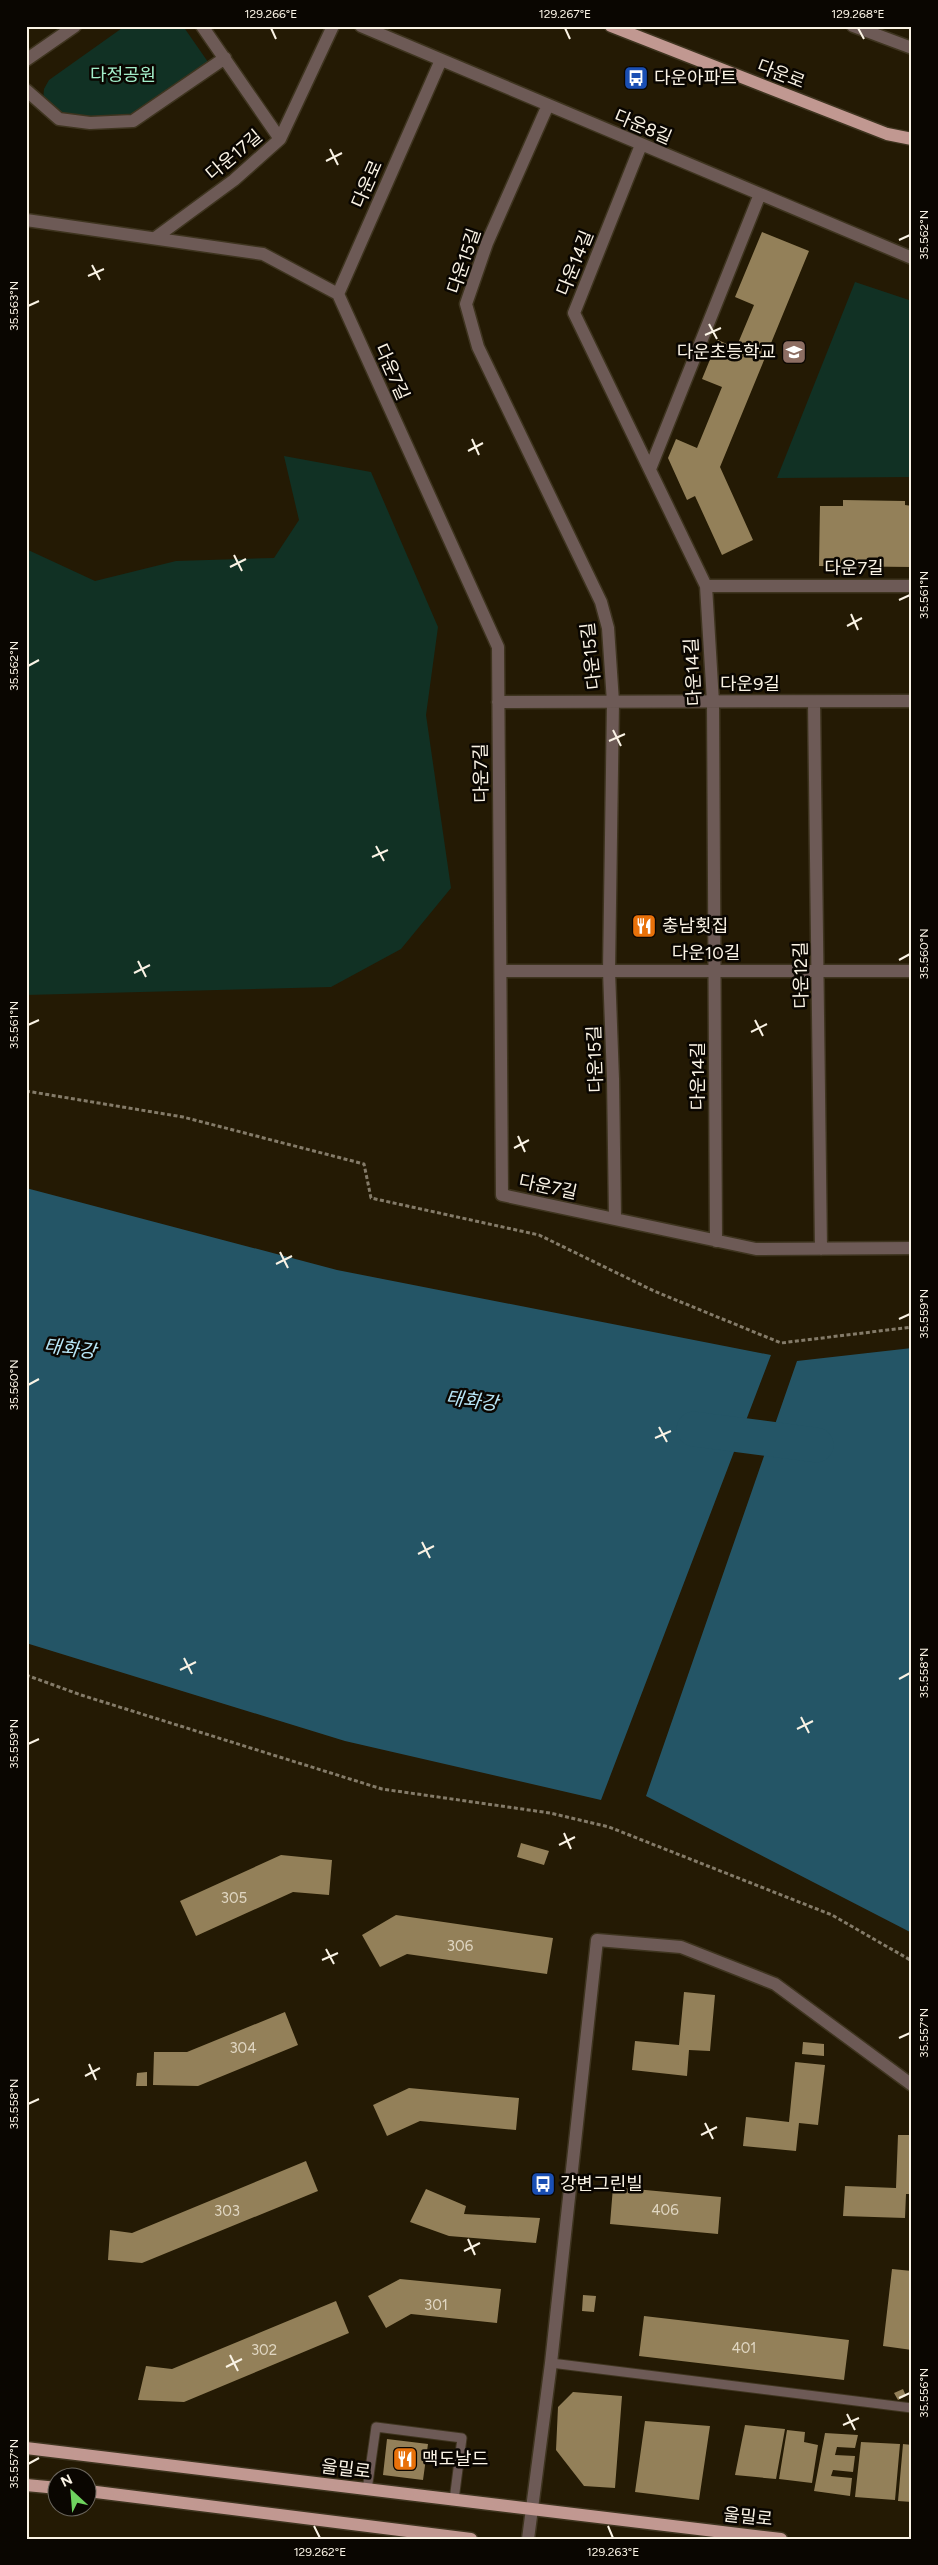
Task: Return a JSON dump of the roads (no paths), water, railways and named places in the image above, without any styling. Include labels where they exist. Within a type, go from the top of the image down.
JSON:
[{"type":"main road","name":"다운로","points":[[610,26],[887,134],[912,139]]},
{"type":"main road","name":"울밀로","points":[[26,2448],[781,2539]]},
{"type":"main road","points":[[26,2485],[48,2487]]},
{"type":"main road","points":[[98,2492],[417,2535],[472,2539]]},
{"type":"street","points":[[26,60],[75,26]]},
{"type":"street","name":"다운17길","points":[[155,238],[234,180],[280,139],[202,26]]},
{"type":"street","points":[[280,139],[333,26]]},
{"type":"street","name":"다운8길","points":[[361,26],[912,258]]},
{"type":"street","points":[[853,26],[912,48]]},
{"type":"street","points":[[26,90],[59,119],[90,123],[133,121],[224,58]]},
{"type":"street","name":"다운로","points":[[338,294],[441,60]]},
{"type":"street","name":"다운15길","points":[[548,106],[487,243],[466,304],[478,347],[601,602],[608,628],[613,702],[608,971],[613,1079],[615,1218]]},
{"type":"street","name":"다운14길","points":[[640,145],[574,313],[706,586],[713,702],[716,1241]]},
{"type":"street","points":[[650,469],[760,194]]},
{"type":"street","points":[[26,220],[263,254],[338,294]]},
{"type":"street","name":"다운7길","points":[[338,294],[498,648],[502,1195],[756,1249],[912,1248]]},
{"type":"street","name":"다운7길","points":[[706,586],[912,586]]},
{"type":"street","name":"다운9길","points":[[498,702],[912,701]]},
{"type":"street","name":"다운12길","points":[[814,702],[819,971],[821,1249]]},
{"type":"street","name":"다운10길","points":[[501,971],[912,971]]},
{"type":"street","points":[[528,2539],[551,2363],[597,1940],[681,1947],[775,1984],[912,2085]]},
{"type":"lane","points":[[551,2363],[912,2408]]},
{"type":"lane","points":[[367,2490],[376,2427],[385,2428],[462,2438],[454,2500]]},
{"type":"water","points":[[26,1188],[337,1270],[771,1355],[601,1800],[345,1741],[26,1643]]},
{"type":"water","points":[[912,1348],[912,1933],[646,1796],[797,1361]]},
{"type":"waterway","name":"태화강","points":[[694,1429],[816,1445]]},
{"type":"place","name":"다운아파트","points":[[636,78]]},
{"type":"place","name":"다운초등학교","points":[[794,352]]},
{"type":"place","name":"충남횟집","points":[[644,926]]},
{"type":"place","name":"강변그린빌","points":[[543,2184]]},
{"type":"place","name":"맥도날드","points":[[405,2459]]},
{"type":"park label","name":"다정공원","points":[[123,75]]}]
